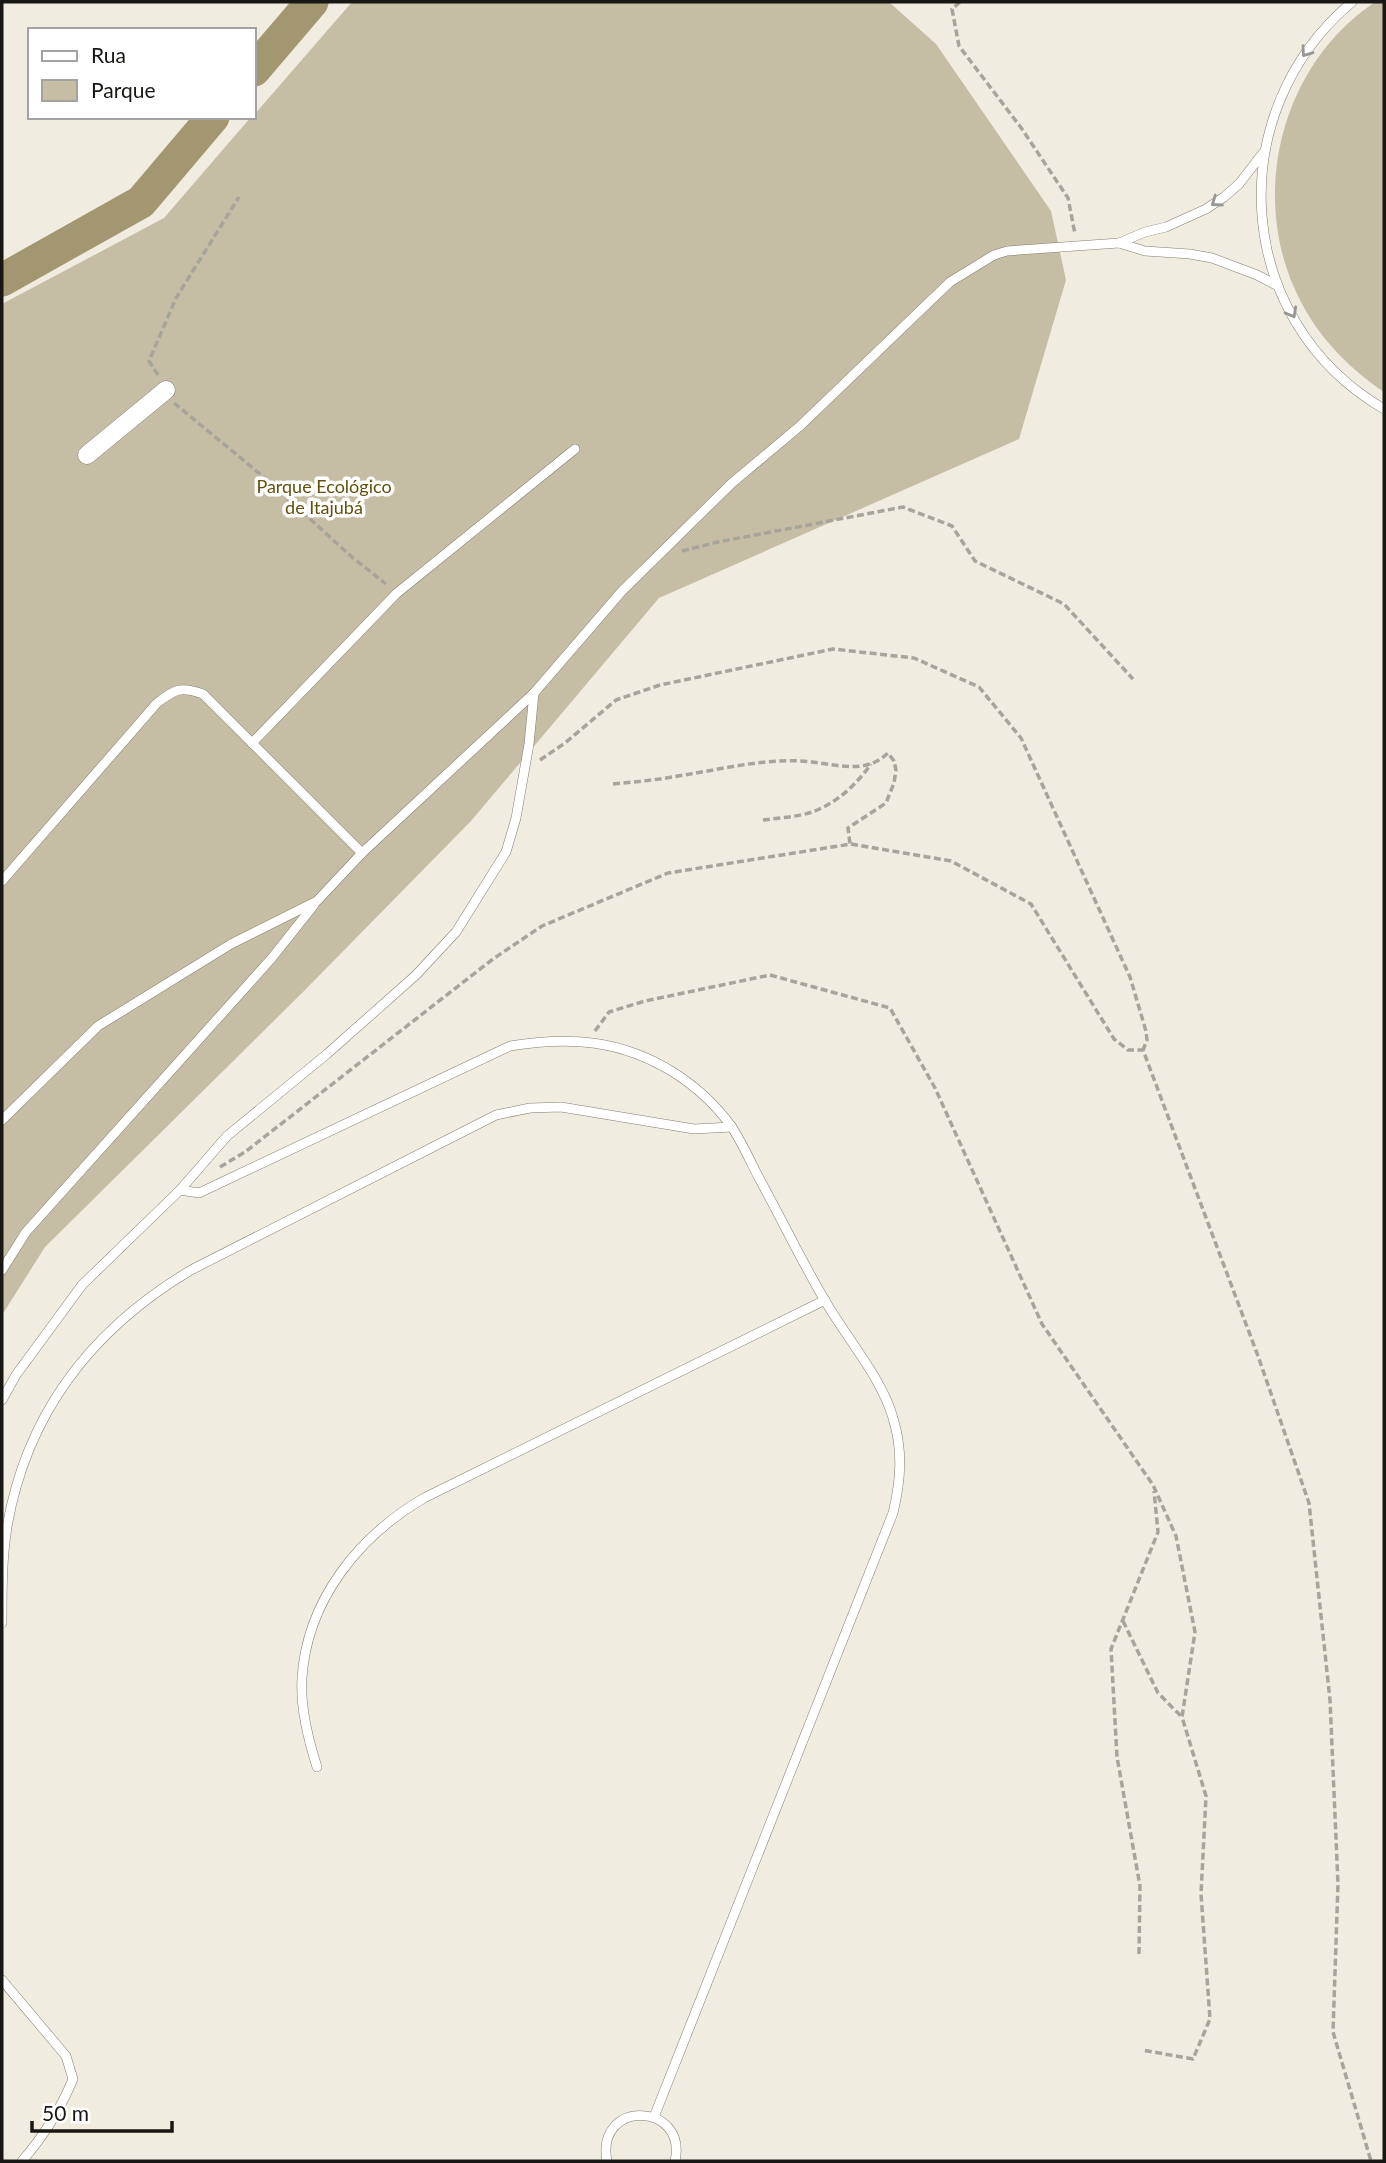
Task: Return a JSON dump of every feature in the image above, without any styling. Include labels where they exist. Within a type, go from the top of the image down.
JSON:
[{"type":"street","points":[[87,455],[166,390]]},
{"type":"lane","points":[[1352,2],[1320,32],[1290,77],[1278,101],[1264,153],[1260,207],[1266,247],[1278,286],[1303,333],[1320,355],[1359,392],[1384,409]]},
{"type":"lane","points":[[2,1270],[26,1232],[271,959],[317,901],[362,853],[534,693],[622,591],[732,483],[800,426],[950,282],[994,255],[1007,251],[1119,243],[1177,223],[1206,209],[1239,184],[1264,153]]},
{"type":"lane","points":[[1119,243],[1145,251],[1212,258],[1278,286]]},
{"type":"lane","points":[[252,743],[397,593],[575,449]]},
{"type":"lane","points":[[2,881],[158,703],[171,692],[186,688],[204,694],[362,853]]},
{"type":"lane","points":[[2,1401],[16,1375],[82,1285],[180,1190],[227,1136],[407,984],[456,932],[506,852],[516,818],[534,693]]},
{"type":"lane","points":[[2,1120],[98,1026],[231,944],[317,901]]},
{"type":"lane","points":[[180,1190],[199,1193],[510,1046],[553,1041],[588,1041],[633,1052],[674,1073],[706,1097],[732,1127],[825,1300],[885,1396],[893,1416],[900,1455],[893,1513],[654,2118]]},
{"type":"lane","points":[[2,1623],[3,1560],[7,1528],[13,1497],[35,1437],[63,1386],[99,1341],[142,1302],[166,1285],[496,1115],[513,1110],[561,1108],[694,1129],[732,1127]]},
{"type":"lane","points":[[317,1767],[309,1739],[303,1699],[305,1657],[317,1617],[326,1598],[351,1558],[367,1541],[394,1517],[424,1498],[825,1300]]},
{"type":"lane","points":[[2,1980],[66,2056],[73,2079],[65,2099],[34,2148],[22,2161]]},
{"type":"lane","points":[[607,2161],[610,2133],[617,2124],[634,2116],[654,2118],[663,2123],[675,2139],[675,2161]]},
{"type":"path","points":[[960,2],[952,9],[959,46],[1022,129],[1068,198],[1078,246]]},
{"type":"path","points":[[239,197],[176,298],[149,361],[176,407],[265,478],[353,558],[397,593]]},
{"type":"path","points":[[656,558],[718,542],[903,507],[952,526],[975,561],[1064,604],[1133,679]]},
{"type":"path","points":[[524,771],[565,743],[616,700],[660,685],[833,649],[915,658],[979,687],[1021,738],[1130,977],[1146,1031],[1147,1040],[1143,1050],[1258,1356],[1309,1503],[1330,1700],[1338,1884],[1332,2032],[1371,2161]]},
{"type":"path","points":[[613,784],[749,764],[799,760],[854,768],[878,763],[888,753],[896,770],[886,803],[848,828],[850,844]]},
{"type":"path","points":[[763,820],[811,812],[840,797],[859,782],[871,764]]},
{"type":"path","points":[[212,1171],[245,1152],[493,959],[542,926],[668,873],[850,844],[951,861],[1031,904],[1114,1039],[1128,1050],[1143,1050]]},
{"type":"path","points":[[588,1041],[609,1012],[645,1001],[770,975],[890,1008],[934,1088],[1042,1324],[1153,1485],[1176,1536],[1195,1632],[1182,1717],[1206,1796],[1201,1894],[1210,2019],[1193,2059],[1142,2050]]},
{"type":"path","points":[[1139,1954],[1140,1886],[1117,1757],[1111,1649],[1158,1532],[1153,1485]]},
{"type":"path","points":[[1123,1621],[1158,1693],[1182,1717]]},
{"type":"green space","name":"Parque Ecológico de Itajubá","points":[[352,2],[889,2],[936,44],[1051,211],[1066,280],[1019,439],[659,598],[471,821],[303,992],[45,1247],[2,1315],[2,304],[164,218],[249,119],[256,119],[256,113]]},
{"type":"green space","points":[[1375,2],[1384,2],[1384,392],[1338,353],[1318,330],[1302,304],[1285,264],[1277,223],[1275,181],[1282,139],[1295,99],[1315,62],[1342,29]]},
{"type":"waterway","points":[[256,68],[312,2]]},
{"type":"waterway","points":[[2,280],[141,202],[211,119]]}]
